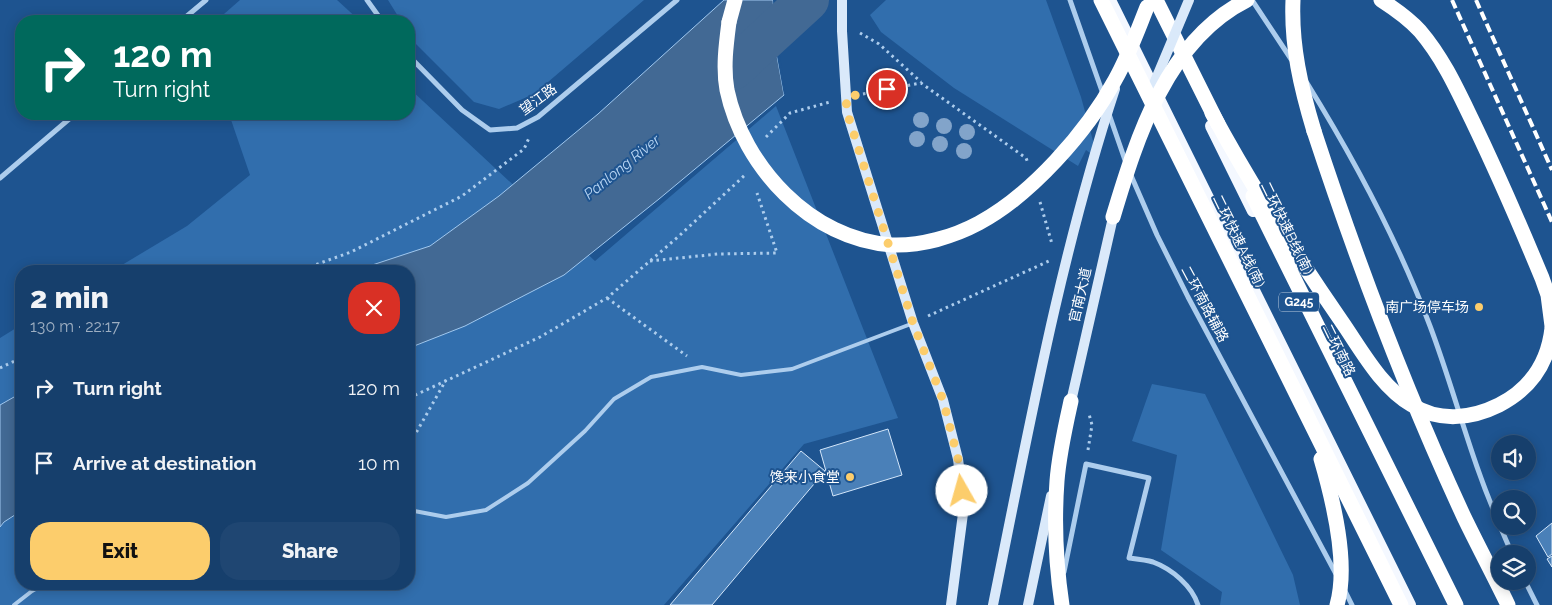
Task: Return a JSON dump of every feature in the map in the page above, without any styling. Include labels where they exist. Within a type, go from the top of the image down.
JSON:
[{"type":"highway","points":[[735,0],[729,22],[725,55],[727,89],[736,122],[752,154],[776,185],[804,211],[832,229],[862,240],[892,245],[921,243],[950,236],[979,223],[1006,206],[1033,184],[1075,138],[1108,92],[1121,70],[1151,2]]},
{"type":"highway","points":[[1094,0],[1112,27],[1137,72]]},
{"type":"highway","name":"二环快速A线(南)","points":[[1101,0],[1399,605]]},
{"type":"highway","points":[[1113,217],[1124,180],[1147,120],[1174,68],[1189,46],[1205,28],[1247,0]]},
{"type":"highway","points":[[1293,0],[1294,42],[1298,73],[1324,163],[1382,321],[1464,517],[1508,605]]},
{"type":"highway","points":[[1212,113],[1268,209],[1384,382],[1412,405],[1433,415],[1459,417],[1474,415],[1507,401],[1520,392],[1540,369],[1550,342],[1552,327],[1548,295],[1490,159],[1452,79],[1436,51],[1419,30],[1400,13],[1381,0]]},
{"type":"highway","name":"二环快速B线(南)","points":[[1151,2],[1212,113],[1456,605]]},
{"type":"highway","points":[[1271,343],[1296,395],[1314,439],[1331,496],[1340,557],[1341,579],[1337,605]]},
{"type":"highway","points":[[1062,605],[1057,555],[1056,490],[1060,454],[1071,401]]},
{"type":"main road","points":[[842,0],[841,24],[847,112],[913,323],[943,400],[958,459],[964,506],[951,605]]},
{"type":"main road","name":"G245","points":[[1110,0],[1410,605]]},
{"type":"main road","name":"官南大道","points":[[1028,605],[1071,401],[1113,217],[1147,101],[1189,0]]},
{"type":"main road","name":"官南大道","points":[[993,605],[1048,345],[1080,208],[1115,90],[1151,2]]},
{"type":"main road","name":"二环南路","points":[[1151,2],[1449,605]]},
{"type":"main road","points":[[1399,605],[1400,585]]},
{"type":"street","points":[[188,15],[206,0]]},
{"type":"street","points":[[367,0],[378,15]]},
{"type":"street","name":"望江路","points":[[415,62],[462,110],[490,130],[517,128],[538,117],[677,0]]},
{"type":"street","name":"二环南路辅路","points":[[1070,0],[1122,153],[1157,234],[1188,297],[1352,605]]},
{"type":"street","points":[[1252,0],[1322,108],[1382,218],[1410,277],[1443,362],[1476,466],[1491,504]]},
{"type":"street","points":[[0,178],[68,120]]},
{"type":"street","points":[[1057,605],[1086,464],[1149,478],[1129,558],[1154,562],[1178,577],[1194,595],[1198,605]]},
{"type":"street","points":[[1530,590],[1537,605]]},
{"type":"lane","points":[[415,511],[446,517],[486,510],[528,483],[585,431],[614,399],[651,377],[702,367],[741,375],[792,369],[913,323]]},
{"type":"lane","points":[[14,605],[34,590]]},
{"type":"path","points":[[860,33],[879,44],[921,83],[1026,158],[1029,167]]},
{"type":"path","points":[[764,139],[790,113],[846,97],[921,83]]},
{"type":"path","points":[[315,265],[351,252],[462,196],[524,149],[538,117]]},
{"type":"path","points":[[415,395],[540,337],[607,298],[679,236],[749,171]]},
{"type":"path","points":[[650,261],[718,254],[777,253],[755,189]]},
{"type":"path","points":[[1039,200],[1053,250]]},
{"type":"path","points":[[913,323],[1055,259]]},
{"type":"path","points":[[607,298],[702,367]]},
{"type":"path","points":[[0,368],[15,361]]},
{"type":"path","points":[[415,435],[446,379]]},
{"type":"path","points":[[1086,464],[1092,425],[1088,407]]},
{"type":"shaded area","points":[[240,0],[337,0],[353,15],[223,15]]},
{"type":"shaded area","points":[[388,0],[644,0],[534,94],[499,109],[474,102],[415,43],[415,15],[397,15]]},
{"type":"shaded area","points":[[886,0],[1046,0],[1081,97],[1098,159],[1086,150],[1078,166],[954,88],[881,32],[870,15]]},
{"type":"shaded area","points":[[415,94],[595,261],[776,106],[898,418],[804,444],[664,605],[0,605],[0,338],[15,329],[15,590],[415,590],[415,265],[122,265],[187,226],[250,175],[231,120],[415,120]]},
{"type":"shaded area","points":[[1152,384],[1205,394],[1293,575],[1300,605],[1220,605],[1222,592],[1161,550],[1177,455],[1132,441]]},
{"type":"water","points":[[724,0],[773,0],[777,56],[784,95],[564,275],[465,326],[415,346],[415,265],[372,265],[430,246],[499,196],[598,114]]},
{"type":"water","points":[[15,396],[15,515],[0,527],[0,405]]},
{"type":"pier","points":[[773,0],[775,0],[780,56],[786,93],[784,95],[777,56]]},
{"type":"building","points":[[888,429],[902,475],[833,496],[820,450]]},
{"type":"building","points":[[801,451],[825,471],[712,605],[670,605]]},
{"type":"building","points":[[1552,523],[1552,554],[1548,557],[1536,536]]},
{"type":"building","points":[[1552,556],[1552,567],[1547,559]]},
{"type":"waterway","name":"Panlong River","points":[[733,69],[808,0]]},
{"type":"railway","points":[[1452,0],[1552,222]]},
{"type":"railway","points":[[1476,0],[1552,170]]},
{"type":"place","name":"南广场停车场","points":[[1479,307]]},
{"type":"place","name":"馋来小食堂","points":[[850,477]]},
{"type":"route","points":[[887,89],[846,97],[847,112],[913,323],[943,400],[958,459],[962,491]]}]
